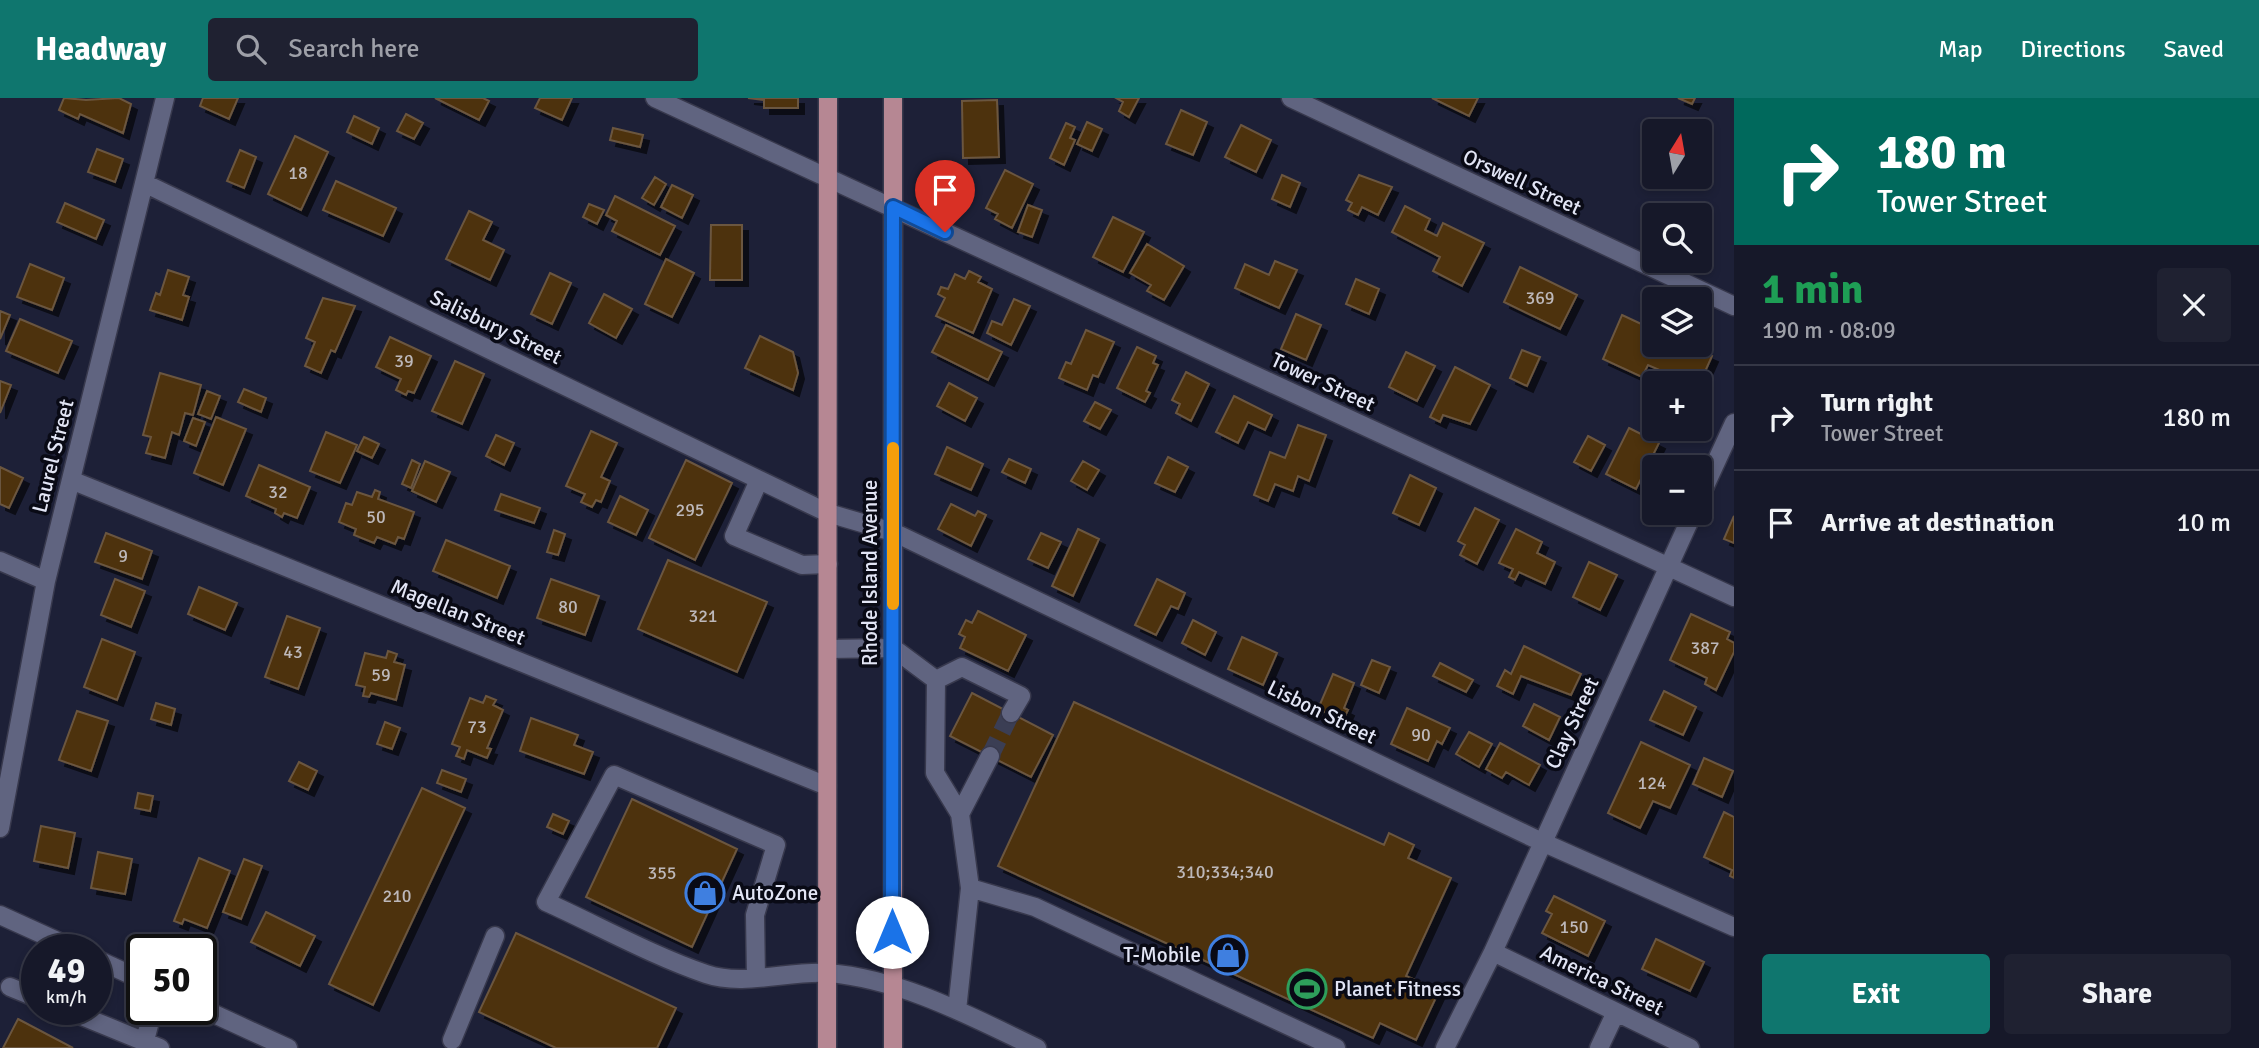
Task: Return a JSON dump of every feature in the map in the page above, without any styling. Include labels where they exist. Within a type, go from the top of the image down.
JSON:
[{"type":"main road","name":"Rhode Island Avenue","points":[[827,1048],[828,98]]},
{"type":"main road","name":"Rhode Island Avenue","points":[[892,1048],[893,98]]},
{"type":"street","name":"Laurel Street","points":[[0,828],[46,582],[165,98]]},
{"type":"street","points":[[655,98],[827,179]]},
{"type":"street","name":"Orswell Street","points":[[1291,98],[1734,306]]},
{"type":"street","name":"Tower Street","points":[[827,179],[893,207],[1734,597]]},
{"type":"street","name":"Salisbury Street","points":[[144,183],[828,513]]},
{"type":"street","points":[[1712,471],[1734,423]]},
{"type":"street","points":[[759,480],[734,536],[802,565],[828,565]]},
{"type":"street","name":"Magellan Street","points":[[71,481],[828,786]]},
{"type":"street","name":"Lisbon Street","points":[[828,513],[893,532],[1542,842],[1734,928]]},
{"type":"street","name":"Clay Street","points":[[1445,1048],[1493,952],[1687,525]]},
{"type":"street","points":[[0,561],[46,582]]},
{"type":"street","points":[[828,649],[893,648],[936,680]]},
{"type":"street","points":[[936,680],[962,667],[1021,695],[1011,713]]},
{"type":"street","points":[[936,680],[935,774],[960,814],[970,888],[957,1010]]},
{"type":"street","points":[[960,814],[990,756]]},
{"type":"street","points":[[756,978],[755,915],[776,845],[614,775],[546,902],[708,975],[756,978],[827,973],[893,986],[957,1010],[1037,1048]]},
{"type":"street","points":[[970,888],[1035,907],[1336,1048]]},
{"type":"street","points":[[0,915],[42,934]]},
{"type":"street","points":[[456,1045],[495,936]]},
{"type":"street","name":"America Street","points":[[1493,952],[1690,1048]]},
{"type":"street","points":[[10,987],[21,991]]},
{"type":"street","points":[[1600,1048],[1616,1012]]},
{"type":"street","points":[[217,1015],[288,1048]]},
{"type":"street","points":[[101,1025],[149,1046],[151,1025]]},
{"type":"building","points":[[64,98],[119,98],[131,104],[123,133],[80,114],[78,119],[59,110]]},
{"type":"building","points":[[203,98],[238,98],[229,119],[200,106]]},
{"type":"building","points":[[435,98],[483,98],[489,101],[479,120]]},
{"type":"building","points":[[540,98],[572,98],[562,120],[535,108]]},
{"type":"building","points":[[748,98],[798,98],[798,108],[764,108],[764,100]]},
{"type":"building","points":[[1116,98],[1139,98],[1129,117],[1119,111],[1123,102]]},
{"type":"building","points":[[1432,98],[1478,98],[1469,116]]},
{"type":"building","points":[[1678,98],[1695,98],[1692,104]]},
{"type":"building","points":[[997,100],[999,157],[963,158],[962,101]]},
{"type":"building","points":[[1181,110],[1207,122],[1193,155],[1166,144]]},
{"type":"building","points":[[406,114],[423,123],[414,139],[397,131]]},
{"type":"building","points":[[354,116],[379,128],[372,144],[347,132]]},
{"type":"building","points":[[1087,122],[1102,129],[1092,151],[1077,144]]},
{"type":"building","points":[[1066,123],[1075,127],[1070,138],[1075,140],[1064,165],[1050,158]]},
{"type":"building","points":[[1241,125],[1271,140],[1256,172],[1225,157]]},
{"type":"building","points":[[613,128],[643,135],[640,147],[610,140]]},
{"type":"building","points":[[295,136],[328,152],[301,210],[268,194]]},
{"type":"building","points":[[97,149],[123,159],[115,182],[88,172]]},
{"type":"building","points":[[240,150],[256,157],[244,188],[227,181]]},
{"type":"building","points":[[1005,170],[1033,184],[1012,228],[995,219],[998,214],[986,208]]},
{"type":"building","points":[[1282,175],[1300,183],[1290,207],[1272,199]]},
{"type":"building","points":[[1359,175],[1392,187],[1378,215],[1362,207],[1358,215],[1348,210],[1352,203],[1346,200]]},
{"type":"building","points":[[655,177],[666,184],[654,205],[642,198]]},
{"type":"building","points":[[336,181],[396,208],[383,236],[323,210]]},
{"type":"building","points":[[672,185],[693,195],[682,218],[661,207]]},
{"type":"building","points":[[615,196],[675,226],[660,255],[612,231],[617,221],[606,215]]},
{"type":"building","points":[[65,203],[104,220],[96,239],[57,222]]},
{"type":"building","points":[[589,204],[604,210],[597,224],[583,217]]},
{"type":"building","points":[[1028,205],[1042,210],[1032,237],[1018,232]]},
{"type":"building","points":[[1405,206],[1430,219],[1425,230],[1437,236],[1443,223],[1484,243],[1462,286],[1433,271],[1440,257],[1392,232]]},
{"type":"building","points":[[469,211],[492,222],[483,240],[504,250],[490,280],[446,259]]},
{"type":"building","points":[[1113,217],[1144,232],[1123,272],[1093,257]]},
{"type":"building","points":[[711,225],[742,225],[742,280],[710,280]]},
{"type":"building","points":[[1147,244],[1184,266],[1164,300],[1147,291],[1151,285],[1130,273]]},
{"type":"building","points":[[666,259],[694,273],[672,317],[645,304]]},
{"type":"building","points":[[1275,261],[1297,270],[1279,308],[1235,288],[1245,264],[1269,275]]},
{"type":"building","points":[[30,264],[64,278],[52,310],[17,297]]},
{"type":"building","points":[[1520,267],[1577,295],[1560,329],[1504,302]]},
{"type":"building","points":[[168,270],[189,277],[183,295],[189,297],[182,320],[150,310],[156,293],[160,295]]},
{"type":"building","points":[[969,271],[981,277],[978,282],[992,289],[973,333],[936,316],[945,298],[938,294],[941,287],[948,289],[955,274],[965,279]]},
{"type":"building","points":[[550,273],[571,283],[552,324],[531,314]]},
{"type":"building","points":[[1356,279],[1379,289],[1369,314],[1346,304]]},
{"type":"building","points":[[604,294],[632,309],[616,338],[589,323]]},
{"type":"building","points":[[323,298],[355,306],[335,352],[331,350],[321,373],[305,366],[315,342],[306,338]]},
{"type":"building","points":[[1014,299],[1030,306],[1011,345],[987,333],[992,321],[1002,325]]},
{"type":"building","points":[[0,311],[10,315],[0,339]]},
{"type":"building","points":[[1296,314],[1321,325],[1306,360],[1281,349]]},
{"type":"building","points":[[1622,315],[1642,324],[1642,357],[1712,357],[1705,371],[1662,371],[1648,365],[1645,371],[1642,371],[1642,377],[1603,359]]},
{"type":"building","points":[[20,319],[72,341],[58,373],[6,351]]},
{"type":"building","points":[[946,325],[1002,352],[988,380],[932,352]]},
{"type":"building","points":[[1086,330],[1114,342],[1098,377],[1093,375],[1087,390],[1059,378],[1066,362],[1071,364]]},
{"type":"building","points":[[760,336],[793,352],[798,373],[793,390],[745,368]]},
{"type":"building","points":[[390,337],[431,356],[414,393],[408,391],[406,395],[396,390],[401,379],[376,367]]},
{"type":"building","points":[[1137,347],[1156,356],[1153,363],[1158,365],[1146,391],[1150,393],[1145,402],[1117,388]]},
{"type":"building","points":[[1522,350],[1540,357],[1527,386],[1510,378]]},
{"type":"building","points":[[1406,352],[1435,366],[1417,401],[1389,387]]},
{"type":"building","points":[[455,361],[484,374],[462,424],[432,411]]},
{"type":"building","points":[[1455,367],[1490,385],[1470,424],[1443,415],[1440,422],[1430,417]]},
{"type":"building","points":[[1186,372],[1209,384],[1191,421],[1176,413],[1180,404],[1172,400]]},
{"type":"building","points":[[160,373],[201,385],[193,415],[185,413],[179,435],[172,432],[165,458],[146,453],[151,437],[143,435]]},
{"type":"building","points":[[0,381],[11,385],[0,413]]},
{"type":"building","points":[[949,383],[977,398],[965,421],[937,406]]},
{"type":"building","points":[[244,389],[266,398],[261,412],[238,402]]},
{"type":"building","points":[[207,391],[220,396],[211,419],[198,414]]},
{"type":"building","points":[[1234,396],[1272,415],[1265,430],[1248,422],[1238,443],[1216,432]]},
{"type":"building","points":[[1095,402],[1111,410],[1100,429],[1084,421]]},
{"type":"building","points":[[216,417],[246,429],[223,485],[194,473]]},
{"type":"building","points":[[193,418],[205,422],[196,446],[184,441]]},
{"type":"building","points":[[1298,425],[1326,435],[1309,481],[1298,476],[1293,491],[1275,484],[1268,501],[1254,495],[1270,452],[1285,458]]},
{"type":"building","points":[[1629,428],[1642,434],[1642,441],[1659,443],[1653,455],[1642,455],[1642,477],[1636,489],[1606,474]]},
{"type":"building","points":[[591,431],[617,443],[601,477],[610,481],[601,502],[596,500],[592,507],[581,502],[585,494],[566,486]]},
{"type":"building","points":[[326,432],[357,445],[340,483],[310,471]]},
{"type":"building","points":[[496,435],[514,443],[504,465],[486,456]]},
{"type":"building","points":[[1588,436],[1605,445],[1591,471],[1574,462]]},
{"type":"building","points":[[364,437],[379,444],[372,458],[357,451]]},
{"type":"building","points":[[947,447],[983,464],[971,490],[935,474]]},
{"type":"building","points":[[1168,457],[1188,467],[1175,492],[1155,483]]},
{"type":"building","points":[[1009,459],[1031,469],[1025,483],[1002,472]]},
{"type":"building","points":[[412,460],[420,464],[411,488],[402,484]]},
{"type":"building","points":[[686,460],[732,483],[695,560],[649,538]]},
{"type":"building","points":[[425,461],[450,472],[436,502],[412,491]]},
{"type":"building","points":[[1083,461],[1099,470],[1087,490],[1071,481]]},
{"type":"building","points":[[259,465],[310,487],[297,518],[284,513],[282,517],[275,513],[276,509],[246,496]]},
{"type":"building","points":[[0,467],[23,478],[9,508],[0,504]]},
{"type":"building","points":[[1410,475],[1436,488],[1419,525],[1393,513]]},
{"type":"building","points":[[375,490],[380,492],[378,499],[414,512],[404,539],[398,537],[395,544],[377,537],[374,543],[354,535],[356,529],[339,522],[346,503],[352,505],[357,492],[372,497]]},
{"type":"building","points":[[501,494],[540,508],[534,523],[495,510]]},
{"type":"building","points":[[620,496],[648,510],[636,535],[608,522]]},
{"type":"building","points":[[951,504],[975,516],[978,511],[986,515],[971,546],[938,529]]},
{"type":"building","points":[[1475,508],[1499,520],[1477,564],[1460,555],[1465,545],[1458,541]]},
{"type":"building","points":[[1734,516],[1734,543],[1724,539]]},
{"type":"building","points":[[1078,529],[1099,539],[1073,596],[1052,586]]},
{"type":"building","points":[[1516,529],[1542,542],[1537,553],[1555,562],[1545,584],[1519,572],[1515,580],[1509,577],[1513,569],[1499,563]]},
{"type":"building","points":[[554,530],[565,534],[558,555],[547,552]]},
{"type":"building","points":[[106,533],[152,551],[142,579],[95,562]]},
{"type":"building","points":[[1041,533],[1061,542],[1048,568],[1028,559]]},
{"type":"building","points":[[446,540],[510,566],[497,598],[433,571]]},
{"type":"building","points":[[668,560],[767,602],[737,672],[638,629]]},
{"type":"building","points":[[1589,562],[1617,575],[1600,610],[1573,597]]},
{"type":"building","points":[[115,579],[145,591],[131,627],[101,615]]},
{"type":"building","points":[[551,579],[599,596],[585,635],[537,618]]},
{"type":"building","points":[[1157,579],[1185,593],[1178,609],[1171,606],[1156,635],[1135,625]]},
{"type":"building","points":[[199,587],[237,603],[225,630],[188,614]]},
{"type":"building","points":[[978,611],[1026,635],[1008,671],[960,648],[965,637],[959,634],[966,620],[972,623]]},
{"type":"building","points":[[1691,614],[1730,632],[1727,639],[1734,643],[1734,652],[1716,690],[1705,684],[1707,678],[1670,660]]},
{"type":"building","points":[[287,616],[320,628],[298,689],[265,677]]},
{"type":"building","points":[[1193,620],[1216,632],[1205,655],[1182,643]]},
{"type":"building","points":[[1242,637],[1277,653],[1263,685],[1228,669]]},
{"type":"building","points":[[102,639],[135,652],[117,700],[84,687]]},
{"type":"building","points":[[1524,646],[1581,674],[1571,695],[1521,676],[1513,694],[1497,686],[1505,670],[1511,674]]},
{"type":"building","points":[[388,651],[397,654],[394,662],[405,665],[396,700],[371,693],[369,697],[363,696],[365,687],[356,685],[365,653],[386,658]]},
{"type":"building","points":[[1372,660],[1390,667],[1379,693],[1361,685]]},
{"type":"building","points":[[1440,663],[1473,680],[1466,692],[1433,676]]},
{"type":"building","points":[[1333,674],[1354,683],[1344,708],[1348,710],[1343,720],[1318,709]]},
{"type":"building","points":[[1664,691],[1696,707],[1683,735],[1650,720]]},
{"type":"building","points":[[972,693],[1053,735],[1031,777],[950,736]]},
{"type":"building","points":[[486,696],[496,700],[493,705],[503,710],[487,748],[491,749],[487,758],[467,750],[464,759],[456,756],[460,747],[452,744],[470,698],[483,703]]},
{"type":"building","points":[[1074,702],[1384,845],[1389,833],[1414,845],[1408,858],[1451,878],[1406,976],[1439,991],[1416,1040],[1380,1023],[1373,1038],[998,866]]},
{"type":"building","points":[[156,703],[175,709],[171,725],[151,719]]},
{"type":"building","points":[[1534,704],[1560,717],[1549,740],[1523,726]]},
{"type":"building","points":[[1407,708],[1450,728],[1442,744],[1437,741],[1428,761],[1391,744]]},
{"type":"building","points":[[77,711],[108,721],[91,771],[59,760]]},
{"type":"building","points":[[531,718],[578,735],[574,745],[593,752],[584,774],[520,751]]},
{"type":"building","points":[[385,722],[400,728],[392,749],[377,744]]},
{"type":"building","points":[[1469,732],[1492,744],[1479,767],[1456,754]]},
{"type":"building","points":[[1641,742],[1690,765],[1670,808],[1653,801],[1640,828],[1608,813]]},
{"type":"building","points":[[1500,743],[1540,765],[1529,785],[1506,772],[1502,778],[1486,769]]},
{"type":"building","points":[[1704,758],[1733,771],[1722,797],[1693,784]]},
{"type":"building","points":[[299,762],[317,771],[308,790],[289,781]]},
{"type":"building","points":[[442,770],[466,779],[461,792],[437,783]]},
{"type":"building","points":[[422,788],[465,808],[373,1005],[329,984]]},
{"type":"building","points":[[138,793],[153,796],[150,811],[135,808]]},
{"type":"building","points":[[632,799],[737,849],[692,947],[586,897]]},
{"type":"building","points":[[1724,812],[1734,817],[1734,878],[1730,876],[1732,870],[1704,857]]},
{"type":"building","points":[[553,814],[569,821],[563,834],[547,827]]},
{"type":"building","points":[[41,826],[75,833],[68,868],[34,861]]},
{"type":"building","points":[[98,852],[132,859],[125,894],[91,888]]},
{"type":"building","points":[[199,858],[230,871],[207,928],[184,919],[182,924],[174,921]]},
{"type":"building","points":[[244,859],[262,866],[241,919],[223,912]]},
{"type":"building","points":[[1554,896],[1605,921],[1588,956],[1542,933],[1552,914],[1546,911]]},
{"type":"building","points":[[266,912],[315,936],[300,966],[251,942]]},
{"type":"building","points":[[516,933],[676,1008],[657,1048],[556,1048],[479,1012]]},
{"type":"building","points":[[1656,939],[1704,962],[1690,991],[1642,969]]},
{"type":"building","points":[[18,1019],[21,1025],[29,1025],[73,1048],[3,1048]]},
{"type":"tunnel","points":[[990,756],[1011,713]]},
{"type":"slow traffic","points":[[893,448],[893,604]]},
{"type":"place","name":"AutoZone","points":[[705,893]]},
{"type":"place","name":"T-Mobile","points":[[1228,955]]},
{"type":"place","name":"Planet Fitness","points":[[1307,989]]},
{"type":"route","points":[[892,932],[893,207],[945,232]]}]
